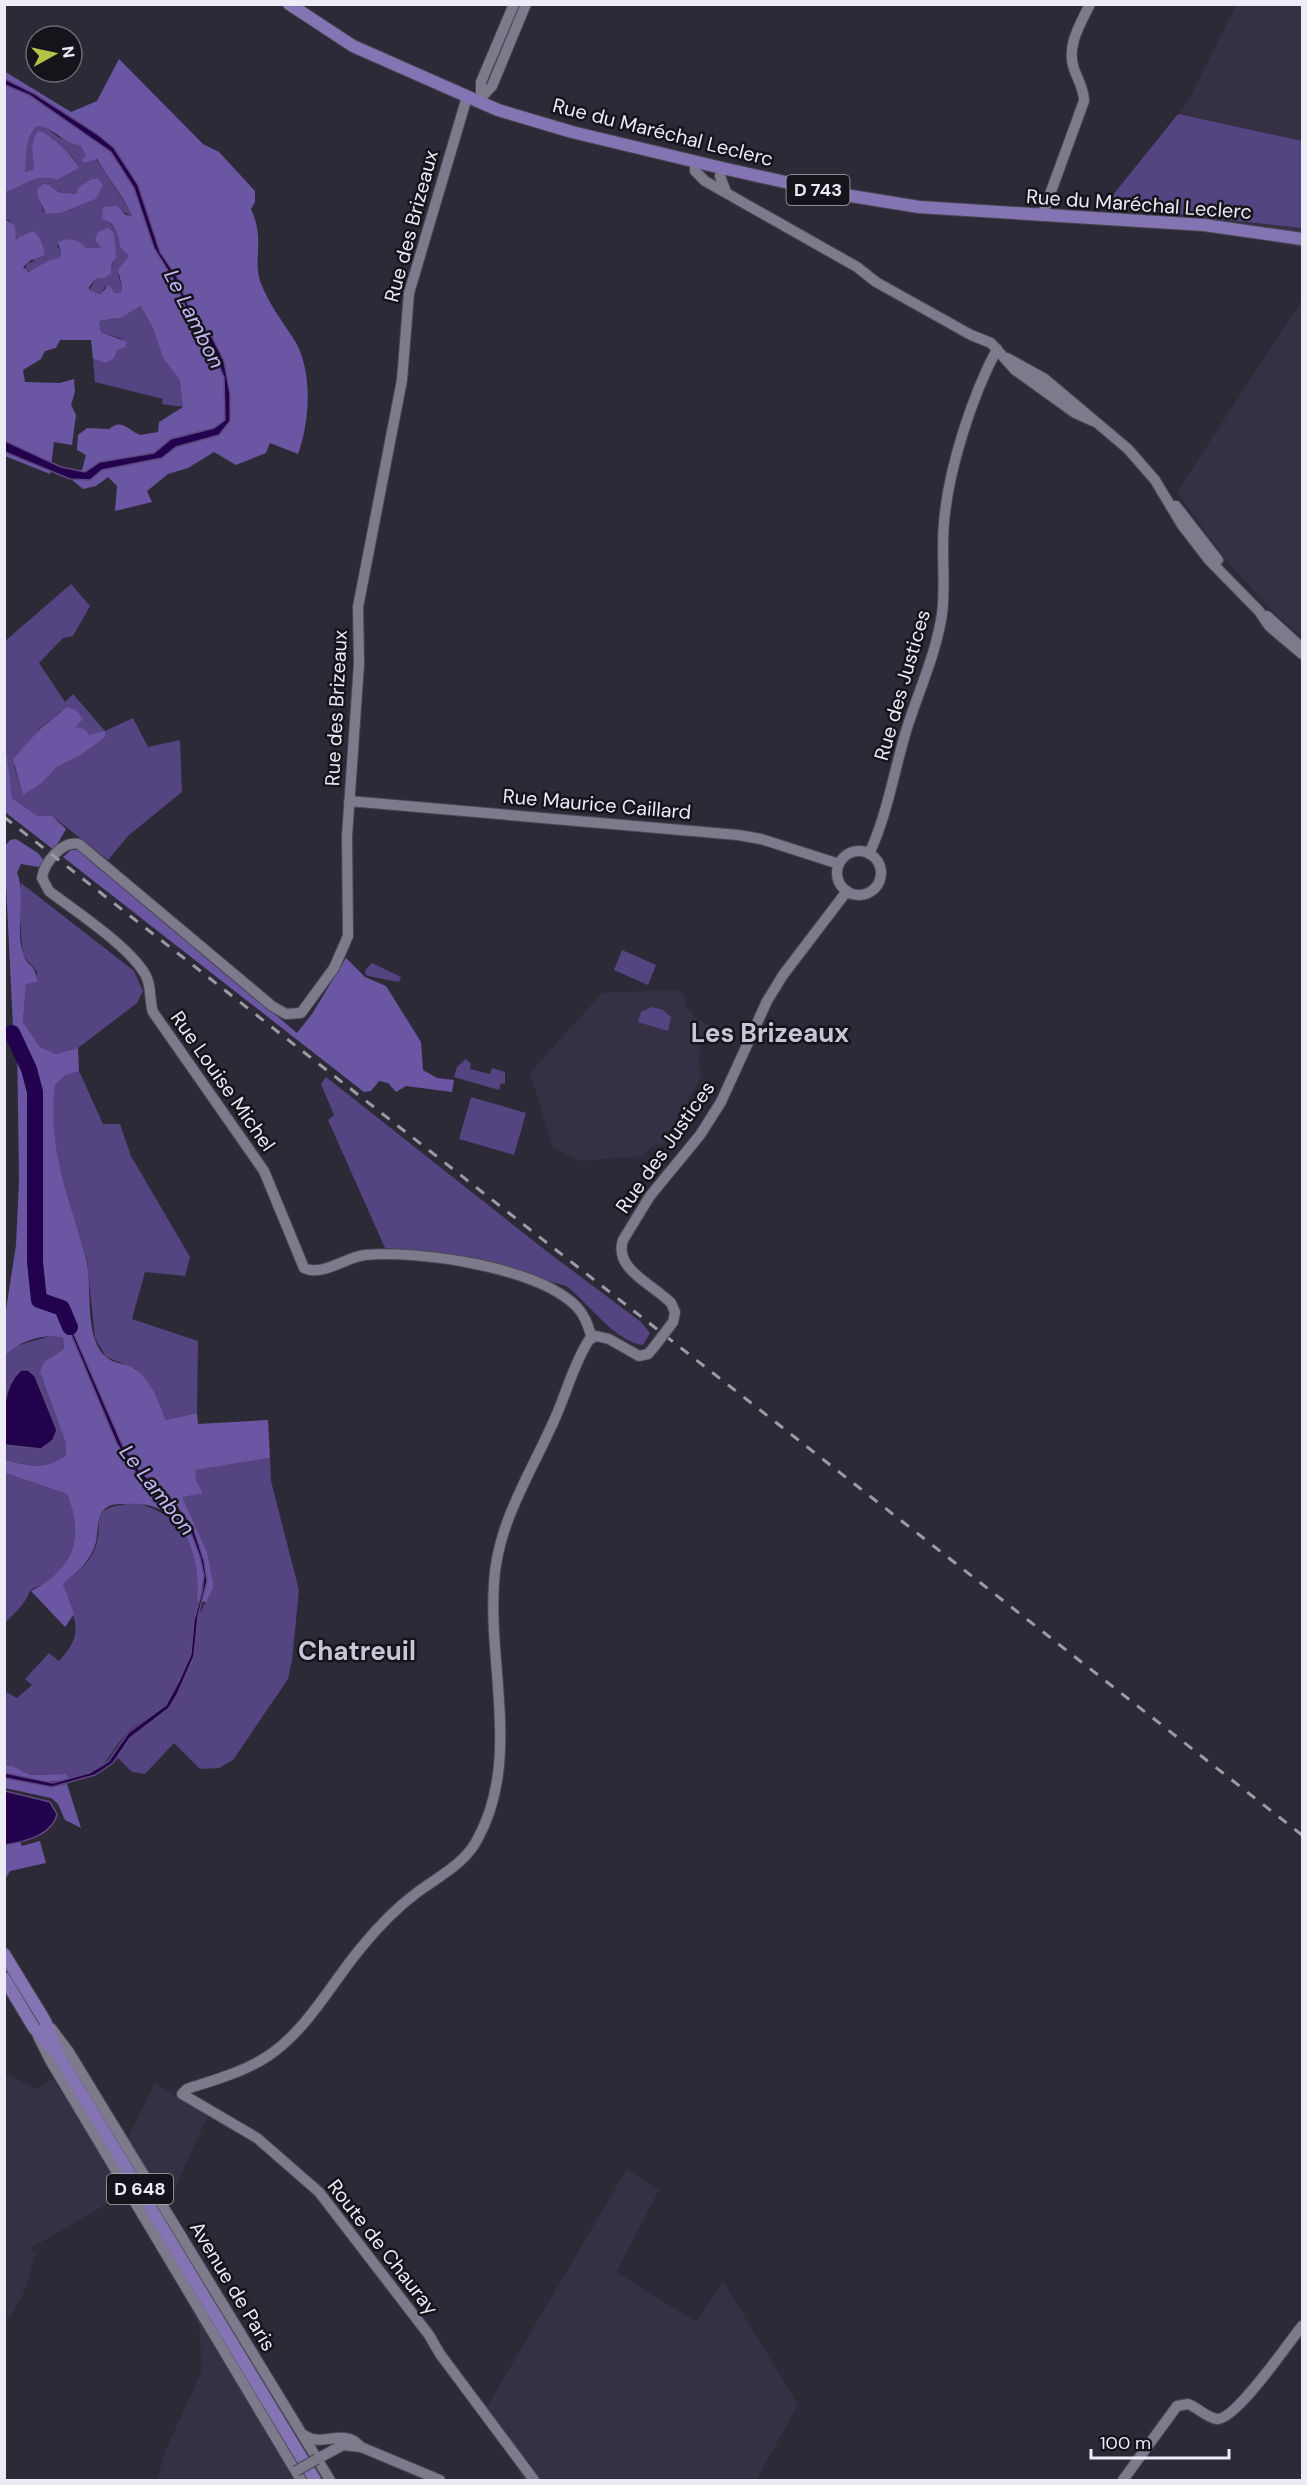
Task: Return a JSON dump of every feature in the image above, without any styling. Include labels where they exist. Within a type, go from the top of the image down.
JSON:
[{"type":"main road","name":"Rue du Maréchal Leclerc","points":[[289,4],[353,46],[475,98],[572,132],[695,162],[885,202],[969,212],[1204,225],[1302,238]]},
{"type":"main road","name":"Avenue de Paris","points":[[4,1954],[60,2058],[315,2481]]},
{"type":"main road","name":"Avenue de Paris","points":[[4,1978],[40,2024]]},
{"type":"street","points":[[475,98],[514,4]]},
{"type":"street","points":[[475,98],[492,86],[526,4]]},
{"type":"street","points":[[1042,216],[1084,101],[1083,89],[1070,55],[1090,4]]},
{"type":"street","name":"Rue des Brizeaux","points":[[58,851],[74,843],[84,848],[272,1006],[286,1014],[301,1013],[334,968],[348,936],[349,801],[359,664],[358,607],[402,380],[409,293],[475,98]]},
{"type":"street","points":[[695,162],[695,171],[699,176],[857,267],[876,282],[972,335],[975,341],[989,350],[997,349],[1015,370],[1075,413],[1093,421],[1140,460],[1167,498],[1192,540],[1259,611],[1269,626],[1302,654]]},
{"type":"street","points":[[722,168],[720,176],[726,192]]},
{"type":"street","name":"Rue des Justices","points":[[869,854],[885,819],[908,726],[939,631],[944,587],[944,519],[951,482],[971,407],[997,349]]},
{"type":"street","points":[[1259,611],[1275,621],[1302,648]]},
{"type":"street","name":"Rue Maurice Caillard","points":[[349,801],[738,835],[761,839],[839,864]]},
{"type":"street","name":"Rue Louise Michel","points":[[58,851],[43,873],[43,883],[130,956],[145,974],[150,985],[153,1012],[264,1172],[304,1268],[310,1271],[322,1270],[348,1259],[374,1255],[472,1264],[544,1285],[560,1294],[584,1316],[592,1338]]},
{"type":"street","points":[[856,852],[869,854],[875,859],[881,872],[877,886],[860,895],[847,891],[839,882],[839,864],[849,854],[856,852]]},
{"type":"street","name":"Rue des Justices","points":[[592,1338],[609,1339],[639,1356],[648,1354],[673,1322],[675,1312],[671,1303],[624,1262],[620,1248],[623,1240],[650,1196],[700,1135],[721,1102],[767,1001],[783,975],[847,891]]},
{"type":"street","name":"Route de Chauray","points":[[534,2481],[440,2354],[429,2335],[319,2192],[257,2138],[182,2094],[187,2089],[244,2068],[267,2056],[288,2040],[381,1926],[419,1891],[461,1861],[478,1839],[494,1791],[502,1730],[493,1621],[498,1555],[523,1482],[555,1418],[582,1353],[592,1338]]},
{"type":"street","name":"Avenue de Paris","points":[[40,2024],[69,2052],[330,2481]]},
{"type":"street","name":"Avenue de Paris","points":[[40,2024],[51,2062],[299,2476]]},
{"type":"street","points":[[1123,2481],[1172,2410],[1181,2404],[1193,2406],[1212,2417],[1222,2418],[1240,2404],[1302,2326]]},
{"type":"street","points":[[302,2433],[316,2441],[349,2438],[361,2447],[440,2481]]},
{"type":"street","points":[[299,2476],[317,2459],[343,2445],[361,2447]]},
{"type":"street","name":"Route de Chauray","points":[[519,2459],[524,2481]]},
{"type":"shaded area","points":[[1236,5],[1302,5],[1302,248],[1104,207],[1187,103]]},
{"type":"shaded area","points":[[119,59],[203,144],[219,152],[255,191],[255,202],[251,209],[257,230],[260,281],[271,305],[301,353],[308,397],[305,427],[298,454],[270,443],[266,453],[236,465],[214,452],[188,468],[168,474],[147,491],[152,502],[115,511],[117,486],[108,477],[96,486],[83,489],[72,480],[73,473],[82,470],[86,455],[77,450],[78,435],[87,428],[109,429],[118,425],[125,426],[140,435],[158,432],[159,422],[183,407],[180,380],[163,358],[153,328],[141,306],[120,318],[99,321],[101,332],[127,342],[125,347],[117,350],[114,358],[106,363],[93,359],[91,340],[60,340],[56,348],[45,351],[41,359],[23,370],[25,382],[60,383],[74,379],[75,392],[71,405],[76,415],[72,445],[54,442],[50,474],[5,456],[5,219],[15,226],[16,239],[33,231],[41,242],[45,255],[31,260],[23,267],[28,272],[59,258],[61,253],[58,242],[62,240],[73,240],[86,248],[101,248],[95,240],[98,232],[108,228],[114,233],[116,258],[112,262],[111,274],[104,278],[97,278],[89,287],[89,290],[100,294],[109,285],[115,293],[121,292],[122,286],[118,270],[129,256],[120,248],[114,226],[102,219],[103,207],[117,206],[126,215],[132,216],[97,159],[84,163],[82,160],[86,156],[80,145],[68,142],[43,127],[37,126],[30,137],[25,172],[34,169],[33,144],[39,131],[61,146],[79,168],[57,180],[36,179],[5,192],[4,71],[71,112],[97,101]]},
{"type":"shaded area","points":[[1178,114],[1302,141],[1302,228],[1104,206]]},
{"type":"shaded area","points":[[37,126],[44,126],[58,137],[80,145],[86,156],[84,163],[96,159],[129,209],[132,217],[123,211],[107,220],[118,232],[120,248],[129,256],[118,275],[122,286],[121,292],[115,293],[105,287],[100,294],[89,290],[97,278],[112,269],[114,233],[98,244],[102,248],[57,245],[61,253],[59,258],[24,271],[27,264],[34,261],[26,236],[17,239],[9,220],[5,219],[4,192],[36,179],[57,180],[79,168],[74,159],[52,137],[33,147],[34,169],[24,172],[28,142]],"holes":[[[92,179],[96,199],[61,213],[56,211],[50,214],[43,211],[40,200],[54,191],[76,194]]]},
{"type":"shaded area","points":[[92,179],[98,179],[103,185],[96,199],[61,213],[46,214],[37,189],[43,184],[49,185],[58,192],[76,194],[79,187]]},
{"type":"shaded area","points":[[1302,300],[1302,637],[1274,613],[1226,560],[1177,492]]},
{"type":"shaded area","points":[[142,306],[153,328],[163,358],[181,380],[184,407],[162,404],[163,399],[95,382],[93,359],[106,363],[117,350],[122,339],[101,332],[99,321],[116,319]]},
{"type":"shaded area","points":[[71,584],[90,606],[73,636],[63,638],[39,663],[65,702],[73,694],[105,731],[133,718],[148,747],[180,740],[182,792],[129,835],[108,860],[52,816],[38,816],[12,798],[6,740],[4,642]],"holes":[[[67,707],[75,727],[89,735],[103,733],[104,737],[81,755],[57,767],[42,783],[23,794],[14,766],[40,728]]]},
{"type":"shaded area","points":[[67,707],[76,710],[83,719],[75,727],[85,729],[89,735],[105,731],[105,737],[81,755],[57,767],[42,783],[23,795],[13,759],[41,728]]},
{"type":"shaded area","points":[[4,732],[12,798],[38,816],[52,816],[66,829],[54,850],[5,812]]},
{"type":"shaded area","points":[[16,839],[38,853],[45,862],[38,867],[21,864],[17,873],[21,891],[21,943],[24,957],[37,976],[37,982],[26,984],[23,1022],[40,1047],[56,1054],[78,1048],[79,1071],[64,1076],[55,1085],[54,1132],[61,1174],[86,1259],[94,1337],[106,1357],[132,1367],[140,1373],[154,1392],[166,1420],[197,1413],[198,1424],[268,1420],[270,1458],[195,1470],[196,1481],[203,1493],[182,1497],[207,1552],[214,1587],[206,1602],[197,1601],[198,1584],[192,1550],[185,1534],[175,1521],[163,1511],[147,1505],[114,1504],[105,1508],[101,1514],[91,1555],[83,1566],[63,1584],[74,1614],[65,1627],[31,1591],[57,1573],[66,1563],[72,1551],[75,1525],[67,1494],[5,1473],[5,1460],[37,1466],[51,1463],[66,1455],[66,1443],[40,1371],[45,1361],[64,1349],[63,1338],[40,1337],[17,1346],[5,1356],[5,1316],[16,1245],[19,1181],[17,1037],[13,1027],[5,846],[10,840]]},
{"type":"shaded area","points":[[71,850],[81,850],[297,1033],[312,1014],[346,958],[365,977],[386,986],[421,1042],[423,1070],[437,1078],[454,1080],[452,1092],[406,1086],[396,1092],[388,1083],[379,1081],[371,1091],[364,1092],[63,857]]},
{"type":"shaded area","points":[[21,883],[134,971],[143,991],[137,1003],[78,1048],[56,1054],[40,1047],[23,1022],[26,983],[36,982],[37,972],[23,955],[19,909]]},
{"type":"shaded area","points":[[622,950],[656,965],[648,985],[614,970]]},
{"type":"shaded area","points":[[372,963],[401,977],[399,982],[365,974],[366,969]]},
{"type":"shaded area","points":[[678,990],[684,995],[685,1005],[695,1017],[713,1028],[701,1044],[699,1063],[701,1077],[664,1143],[650,1147],[643,1156],[579,1161],[553,1148],[530,1073],[602,993]]},
{"type":"shaded area","points":[[652,1007],[663,1010],[671,1017],[668,1031],[638,1022],[641,1012]]},
{"type":"shaded area","points":[[466,1059],[471,1064],[470,1069],[490,1074],[492,1068],[505,1072],[505,1084],[501,1083],[499,1090],[454,1077],[457,1067]]},
{"type":"shaded area","points":[[79,1071],[103,1124],[120,1124],[131,1156],[190,1257],[185,1276],[145,1272],[132,1319],[198,1341],[197,1413],[166,1420],[158,1400],[136,1369],[106,1357],[95,1338],[87,1261],[55,1153],[52,1109],[55,1085],[64,1076]]},
{"type":"shaded area","points":[[326,1077],[545,1250],[641,1322],[650,1333],[643,1345],[633,1343],[612,1329],[566,1286],[468,1258],[385,1248],[328,1120],[334,1115],[321,1084]]},
{"type":"shaded area","points":[[471,1097],[526,1113],[514,1155],[459,1139]]},
{"type":"shaded area","points":[[53,1335],[63,1338],[64,1349],[45,1361],[66,1443],[66,1455],[51,1463],[37,1466],[5,1460],[5,1356],[13,1347]]},
{"type":"shaded area","points":[[270,1458],[271,1481],[299,1590],[288,1679],[233,1760],[219,1768],[200,1769],[174,1743],[145,1774],[132,1772],[117,1757],[130,1738],[169,1708],[177,1695],[194,1656],[198,1616],[214,1587],[207,1552],[181,1497],[196,1481],[194,1470]]},
{"type":"shaded area","points":[[5,1473],[67,1494],[75,1528],[72,1550],[61,1570],[50,1581],[31,1590],[22,1605],[5,1623]]},
{"type":"shaded area","points":[[137,1503],[152,1508],[173,1520],[189,1537],[194,1548],[198,1578],[196,1627],[191,1654],[181,1679],[163,1708],[127,1733],[105,1763],[93,1771],[69,1779],[66,1774],[30,1775],[13,1766],[5,1766],[4,1691],[17,1698],[32,1685],[25,1679],[49,1653],[59,1661],[68,1650],[73,1641],[75,1624],[63,1584],[90,1558],[96,1546],[99,1519],[102,1513],[119,1505]]},
{"type":"shaded area","points":[[4,1766],[13,1766],[30,1775],[66,1774],[69,1779],[52,1782],[29,1780],[5,1773]]},
{"type":"shaded area","points":[[4,1778],[52,1787],[67,1784],[81,1828],[65,1820],[58,1804],[51,1798],[5,1788]]},
{"type":"shaded area","points":[[40,1841],[46,1863],[10,1871],[5,1879],[5,1845],[20,1842],[22,1846]]},
{"type":"shaded area","points":[[4,2073],[36,2089],[53,2079],[95,2145],[127,2139],[155,2084],[208,2115],[168,2204],[159,2209],[322,2480],[157,2480],[165,2452],[202,2371],[199,2326],[179,2287],[124,2194],[29,2249],[36,2252],[24,2292],[10,2318],[5,2318]]},
{"type":"shaded area","points":[[627,2169],[659,2190],[616,2272],[696,2322],[723,2281],[798,2405],[756,2480],[521,2480],[519,2469],[481,2417]]},
{"type":"water","points":[[5,79],[35,94],[97,134],[114,148],[138,185],[160,252],[177,277],[192,315],[212,337],[224,361],[230,394],[230,421],[219,435],[176,447],[162,458],[102,470],[90,480],[70,479],[5,452],[5,441],[61,467],[85,472],[100,462],[154,453],[171,439],[214,428],[225,420],[224,377],[208,342],[190,318],[175,282],[154,248],[134,188],[111,152],[29,95],[5,85]]},
{"type":"water","points":[[62,1307],[124,1449],[141,1473],[167,1493],[193,1527],[204,1561],[207,1581],[198,1616],[194,1656],[169,1708],[130,1738],[113,1763],[95,1775],[52,1787],[5,1778],[5,1773],[53,1783],[89,1773],[108,1762],[128,1733],[166,1705],[191,1654],[194,1620],[204,1575],[188,1525],[168,1499],[136,1473],[117,1444],[60,1308]]},
{"type":"water","points":[[21,1370],[28,1370],[35,1376],[57,1430],[53,1440],[41,1449],[5,1445],[6,1395],[14,1378]]},
{"type":"water","points":[[5,1791],[50,1802],[57,1814],[54,1822],[36,1837],[5,1845]]},
{"type":"waterway","name":"Le Lambon","points":[[12,1033],[29,1069],[35,1092],[35,1262],[39,1300],[62,1308],[70,1327]]},
{"type":"railway","points":[[4,817],[1302,1835]]},
{"type":"district","name":"Les Brizeaux","points":[[770,1033]]},
{"type":"district","name":"Chatreuil","points":[[357,1651]]}]
